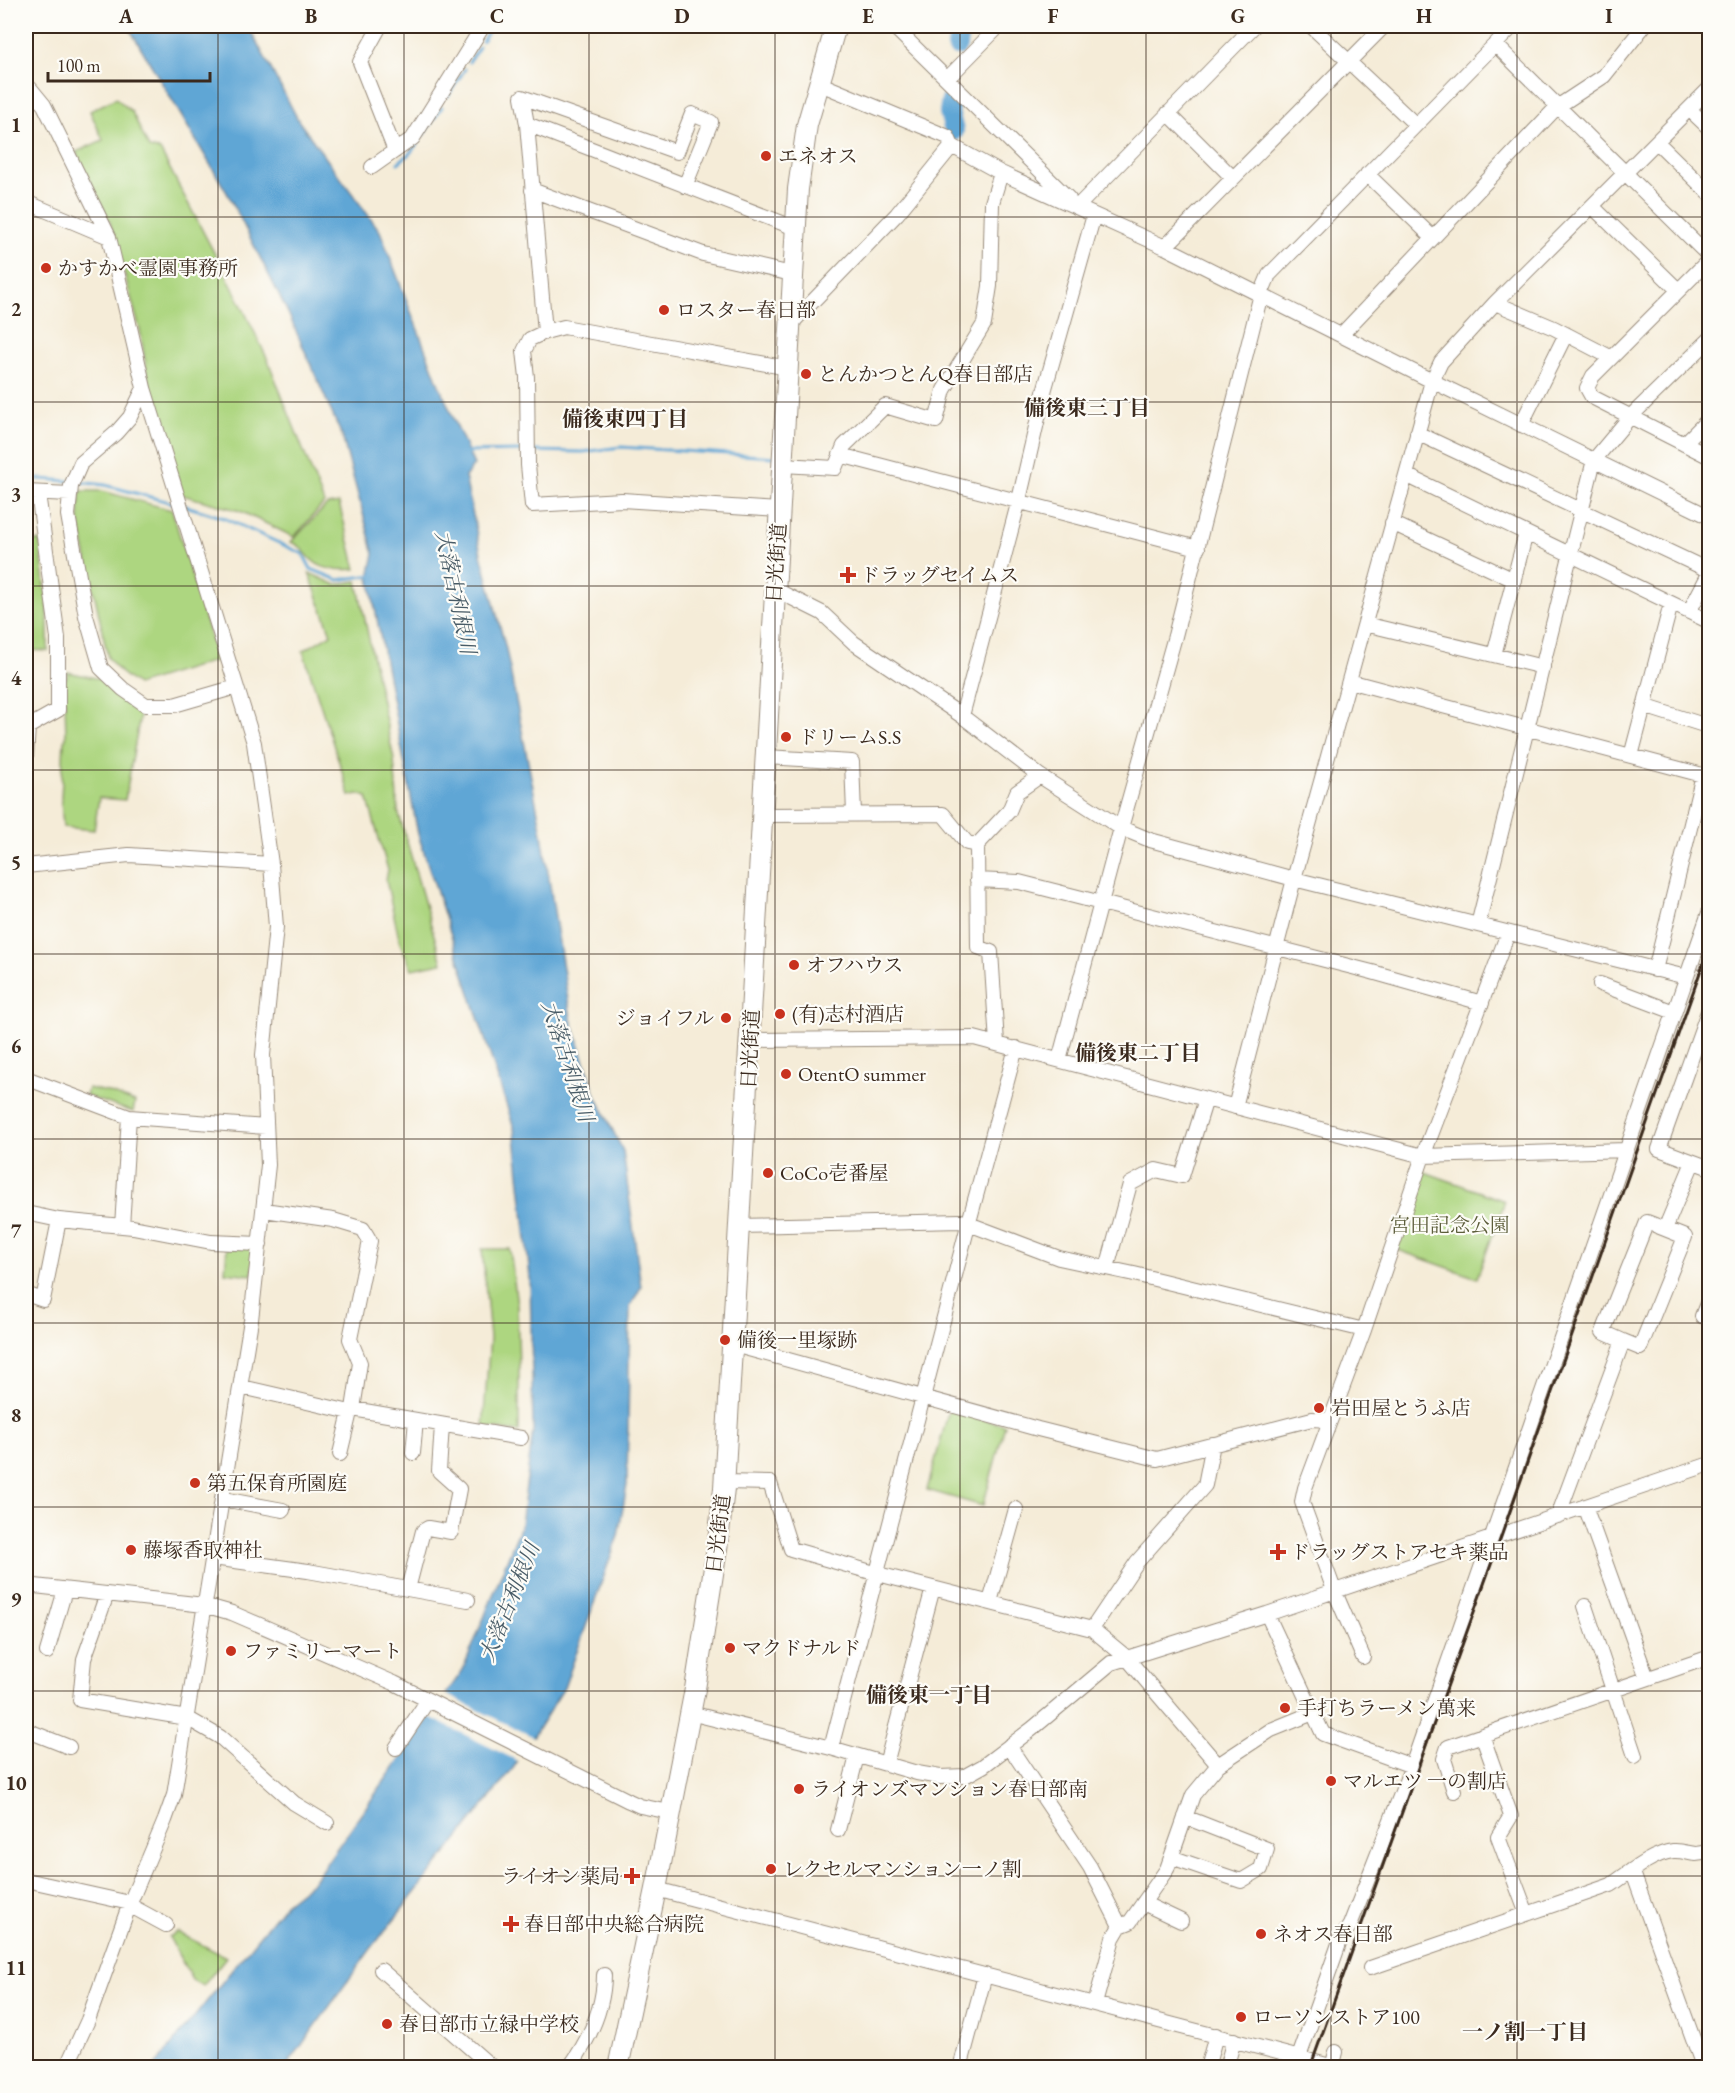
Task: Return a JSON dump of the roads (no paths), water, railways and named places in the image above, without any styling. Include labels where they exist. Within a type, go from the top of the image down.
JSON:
[{"type":"highway","name":"日光街道","points":[[618,2067],[690,1713],[705,1630],[725,1482],[795,228],[807,125],[836,26]]},
{"type":"street","points":[[380,26],[360,62],[395,151]]},
{"type":"street","points":[[372,167],[413,138],[483,26]]},
{"type":"street","points":[[893,26],[1077,207]]},
{"type":"street","points":[[947,80],[999,26]]},
{"type":"street","points":[[1077,207],[1254,26]]},
{"type":"street","points":[[1311,26],[1416,125]]},
{"type":"street","points":[[1165,247],[1384,26]]},
{"type":"street","points":[[1059,1060],[1175,636],[1261,294],[1269,275],[1513,26]]},
{"type":"street","points":[[1341,335],[1557,107],[1604,76],[1644,26]]},
{"type":"street","points":[[1495,44],[1710,258],[1610,357],[1593,376],[1587,388],[1592,397],[1710,457]]},
{"type":"street","points":[[818,83],[948,137],[952,146],[1001,172],[1165,247],[1710,517]]},
{"type":"street","points":[[26,88],[30,88],[44,105],[109,237],[144,388],[254,743],[271,864],[276,927],[263,1055],[268,1166],[260,1244],[242,1387],[174,1796],[130,1904],[88,2020],[66,2067]]},
{"type":"street","points":[[1235,1107],[1294,879],[1432,381],[1441,362],[1495,303],[1710,88]]},
{"type":"street","points":[[545,332],[527,124],[522,97],[696,160]]},
{"type":"street","points":[[1689,109],[1710,129]]},
{"type":"street","points":[[1168,113],[1233,178]]},
{"type":"street","points":[[677,152],[692,114],[711,122],[685,186]]},
{"type":"street","points":[[527,124],[795,228]]},
{"type":"street","points":[[1657,142],[1710,194]]},
{"type":"street","points":[[790,325],[897,214],[952,146]]},
{"type":"street","points":[[784,456],[835,468],[844,446],[885,406],[936,421],[944,390],[984,324],[990,286],[992,203],[1001,172]]},
{"type":"street","points":[[1367,174],[1433,238]]},
{"type":"street","points":[[532,190],[703,254],[792,274]]},
{"type":"street","points":[[26,201],[109,237]]},
{"type":"street","points":[[1592,206],[1678,290]]},
{"type":"street","points":[[962,716],[1019,500],[1045,388],[1094,215]]},
{"type":"street","points":[[1495,303],[1566,334],[1610,357]]},
{"type":"street","points":[[780,510],[622,500],[532,505],[527,444],[527,377],[524,351],[530,339],[564,327],[788,368]]},
{"type":"street","points":[[1521,425],[1566,334]]},
{"type":"street","points":[[1478,925],[1594,460],[1630,417],[1710,339]]},
{"type":"street","points":[[144,388],[130,417],[116,433],[81,463],[70,494],[68,516],[86,616],[101,668],[123,690],[146,705],[174,705],[236,687]]},
{"type":"street","points":[[1684,444],[1710,418]]},
{"type":"street","points":[[1417,433],[1710,572],[1689,612]]},
{"type":"street","points":[[840,455],[1198,548]]},
{"type":"street","points":[[1406,475],[1710,622]]},
{"type":"street","points":[[26,758],[28,727],[58,710],[58,638],[32,492],[70,494]]},
{"type":"street","points":[[1392,523],[1514,580]]},
{"type":"street","points":[[1494,655],[1526,533]]},
{"type":"street","points":[[774,589],[822,613],[854,643],[962,716],[1040,776],[1121,828],[1150,840],[1294,879],[1686,977]]},
{"type":"street","points":[[1631,756],[1671,604]]},
{"type":"street","points":[[1365,624],[1543,667]]},
{"type":"street","points":[[1349,681],[1706,776],[1655,970]]},
{"type":"street","points":[[1644,706],[1710,727]]},
{"type":"street","points":[[766,757],[852,762],[854,814]]},
{"type":"street","points":[[997,1043],[991,952],[978,947],[977,845],[1009,811],[1017,792],[1040,776]]},
{"type":"street","points":[[762,815],[943,814],[967,843],[977,845]]},
{"type":"street","points":[[26,866],[129,855],[271,864]]},
{"type":"street","points":[[977,880],[1019,882],[1482,1003]]},
{"type":"street","points":[[1284,2067],[1294,2055],[1340,1941],[1350,1925],[1412,1766],[1710,910]]},
{"type":"street","points":[[1363,1657],[1334,1590],[1302,1502],[1423,1156],[1508,933]]},
{"type":"street","points":[[1600,984],[1674,1012]]},
{"type":"street","points":[[1710,1006],[1659,1149],[1710,1168]]},
{"type":"street","points":[[750,1040],[975,1038],[1423,1156],[1626,1150]]},
{"type":"street","points":[[831,1748],[1016,1048]]},
{"type":"street","points":[[26,1078],[129,1117],[266,1127]]},
{"type":"street","points":[[1107,1268],[1130,1184],[1156,1170],[1182,1176],[1206,1099]]},
{"type":"street","points":[[122,1226],[129,1117]]},
{"type":"street","points":[[1665,1229],[1693,1162]]},
{"type":"street","points":[[264,1209],[333,1220],[363,1229],[370,1241],[350,1339],[360,1363],[340,1454]]},
{"type":"street","points":[[26,1213],[59,1220],[122,1226],[211,1242],[260,1244]]},
{"type":"street","points":[[26,1294],[43,1300],[59,1220]]},
{"type":"street","points":[[740,1227],[969,1222],[1059,1258],[1364,1330]]},
{"type":"street","points":[[1647,1222],[1685,1237],[1640,1348],[1623,1341],[1603,1332],[1647,1222]]},
{"type":"street","points":[[1710,1296],[1702,1316],[1710,1319]]},
{"type":"street","points":[[1558,1516],[1623,1341]]},
{"type":"street","points":[[734,1345],[1157,1459],[1312,1419],[1330,1420]]},
{"type":"street","points":[[242,1387],[351,1411],[521,1438]]},
{"type":"street","points":[[413,1454],[416,1420]]},
{"type":"street","points":[[408,1589],[423,1531],[428,1528],[451,1532],[459,1489],[439,1471],[442,1425]]},
{"type":"street","points":[[1092,1629],[1137,1562],[1204,1485],[1213,1444]]},
{"type":"street","points":[[690,1713],[940,1778],[965,1776],[983,1766],[1032,1730],[1111,1663],[1267,1614],[1710,1464]]},
{"type":"street","points":[[725,1482],[770,1483],[791,1548],[878,1574],[1092,1629],[1126,1657],[1218,1765]]},
{"type":"street","points":[[223,1499],[283,1510]]},
{"type":"street","points":[[1585,1506],[1647,1678]]},
{"type":"street","points":[[990,1602],[1016,1509]]},
{"type":"street","points":[[213,1558],[308,1571],[468,1600]]},
{"type":"street","points":[[26,1585],[204,1605],[232,1612],[394,1683],[629,1801],[640,1806],[670,1812]]},
{"type":"street","points":[[886,1764],[933,1588]]},
{"type":"street","points":[[48,1652],[65,1590]]},
{"type":"street","points":[[107,1594],[84,1659],[80,1700],[187,1718],[220,1737],[294,1803],[327,1823]]},
{"type":"street","points":[[1585,1606],[1635,1756]]},
{"type":"street","points":[[1267,1614],[1323,1734],[1412,1766]]},
{"type":"street","points":[[1454,1791],[1444,1759],[1448,1747],[1710,1657]]},
{"type":"street","points":[[396,1748],[428,1700]]},
{"type":"street","points":[[1095,2004],[1113,1938],[1120,1926],[1130,1922],[1167,1869],[1193,1795],[1218,1765],[1271,1730],[1313,1713]]},
{"type":"street","points":[[26,1730],[69,1747]]},
{"type":"street","points":[[1482,1735],[1511,1816],[1498,1837],[1527,1914]]},
{"type":"street","points":[[1009,1746],[1090,1867],[1120,1926]]},
{"type":"street","points":[[838,1830],[857,1756]]},
{"type":"street","points":[[1171,1857],[1241,1881],[1261,1869],[1266,1849],[1185,1817]]},
{"type":"street","points":[[1370,1968],[1611,1885],[1642,1863],[1672,1851],[1698,1855],[1710,1851]]},
{"type":"street","points":[[1632,1870],[1703,2066]]},
{"type":"street","points":[[26,1880],[130,1904],[166,1925]]},
{"type":"street","points":[[656,1889],[1334,2067],[1336,2052]]},
{"type":"street","points":[[1143,1903],[1181,1921]]},
{"type":"street","points":[[381,1970],[493,2067]]},
{"type":"street","points":[[569,2067],[590,2033],[604,1993],[604,1975]]},
{"type":"street","points":[[960,2067],[985,1975]]},
{"type":"street","points":[[1207,2067],[1216,2035]]},
{"type":"street","points":[[1226,2067],[1234,2040]]},
{"type":"water","name":"大落古利根川","points":[[128,26],[248,26],[300,123],[380,231],[439,385],[474,465],[465,477],[481,554],[506,649],[541,828],[571,1019],[596,1096],[623,1151],[641,1287],[630,1307],[627,1485],[618,1536],[564,1688],[514,1767],[370,1950],[286,2067],[154,2067],[285,1904],[313,1882],[463,1670],[521,1525],[533,1430],[530,1277],[514,1128],[418,834],[369,577],[374,554],[342,436],[289,315],[229,196]]},
{"type":"waterway","points":[[482,41],[492,26]]},
{"type":"waterway","points":[[957,46],[960,26]]},
{"type":"waterway","points":[[469,62],[479,47]]},
{"type":"waterway","points":[[448,96],[465,69]]},
{"type":"waterway","points":[[951,100],[949,112],[954,131]]},
{"type":"waterway","points":[[423,135],[442,107]]},
{"type":"waterway","points":[[398,163],[419,141]]},
{"type":"waterway","points":[[531,451],[583,452],[621,447],[775,457]]},
{"type":"waterway","points":[[465,452],[524,451]]},
{"type":"waterway","points":[[26,478],[69,481]]},
{"type":"waterway","points":[[78,482],[105,485],[177,504]]},
{"type":"waterway","points":[[186,506],[224,518],[303,554],[311,569],[338,580],[372,575]]},
{"type":"railway","points":[[1310,2068],[1502,1534],[1710,944]]},
{"type":"place","name":"エネオス","points":[[766,156]]},
{"type":"place","name":"かすかべ霊園事務所","points":[[46,268]]},
{"type":"place","name":"ロスター春日部","points":[[664,310]]},
{"type":"place","name":"とんかつとんQ春日部店","points":[[806,374]]},
{"type":"place","name":"ドラッグセイムス","points":[[848,575]]},
{"type":"place","name":"ドリームS.S","points":[[786,737]]},
{"type":"place","name":"オフハウス","points":[[794,965]]},
{"type":"place","name":"(有)志村酒店","points":[[780,1014]]},
{"type":"place","name":"ジョイフル","points":[[726,1018]]},
{"type":"place","name":"OtentO summer","points":[[786,1074]]},
{"type":"place","name":"CoCo壱番屋","points":[[768,1173]]},
{"type":"place","name":"備後一里塚跡","points":[[725,1340]]},
{"type":"place","name":"岩田屋とうふ店","points":[[1319,1408]]},
{"type":"place","name":"第五保育所園庭","points":[[195,1483]]},
{"type":"place","name":"藤塚香取神社","points":[[131,1550]]},
{"type":"place","name":"ドラッグストアセキ薬品","points":[[1278,1552]]},
{"type":"place","name":"マクドナルド","points":[[730,1648]]},
{"type":"place","name":"ファミリーマート","points":[[231,1651]]},
{"type":"place","name":"手打ちラーメン萬来","points":[[1285,1708]]},
{"type":"place","name":"マルエツ 一の割店","points":[[1331,1781]]},
{"type":"place","name":"ライオンズマンション春日部南","points":[[799,1789]]},
{"type":"place","name":"レクセルマンション一ノ割","points":[[771,1869]]},
{"type":"place","name":"ライオン薬局","points":[[632,1876]]},
{"type":"place","name":"春日部中央総合病院","points":[[511,1924]]},
{"type":"place","name":"ネオス春日部","points":[[1261,1934]]},
{"type":"place","name":"ローソンストア100","points":[[1241,2017]]},
{"type":"place","name":"春日部市立緑中学校","points":[[387,2024]]},
{"type":"district","name":"備後東三丁目","points":[[1087,407]]},
{"type":"district","name":"備後東四丁目","points":[[625,418]]},
{"type":"district","name":"備後東二丁目","points":[[1138,1052]]},
{"type":"district","name":"備後東一丁目","points":[[929,1694]]},
{"type":"district","name":"一ノ割一丁目","points":[[1525,2031]]},
{"type":"park label","name":"宮田記念公園","points":[[1450,1225]]}]
